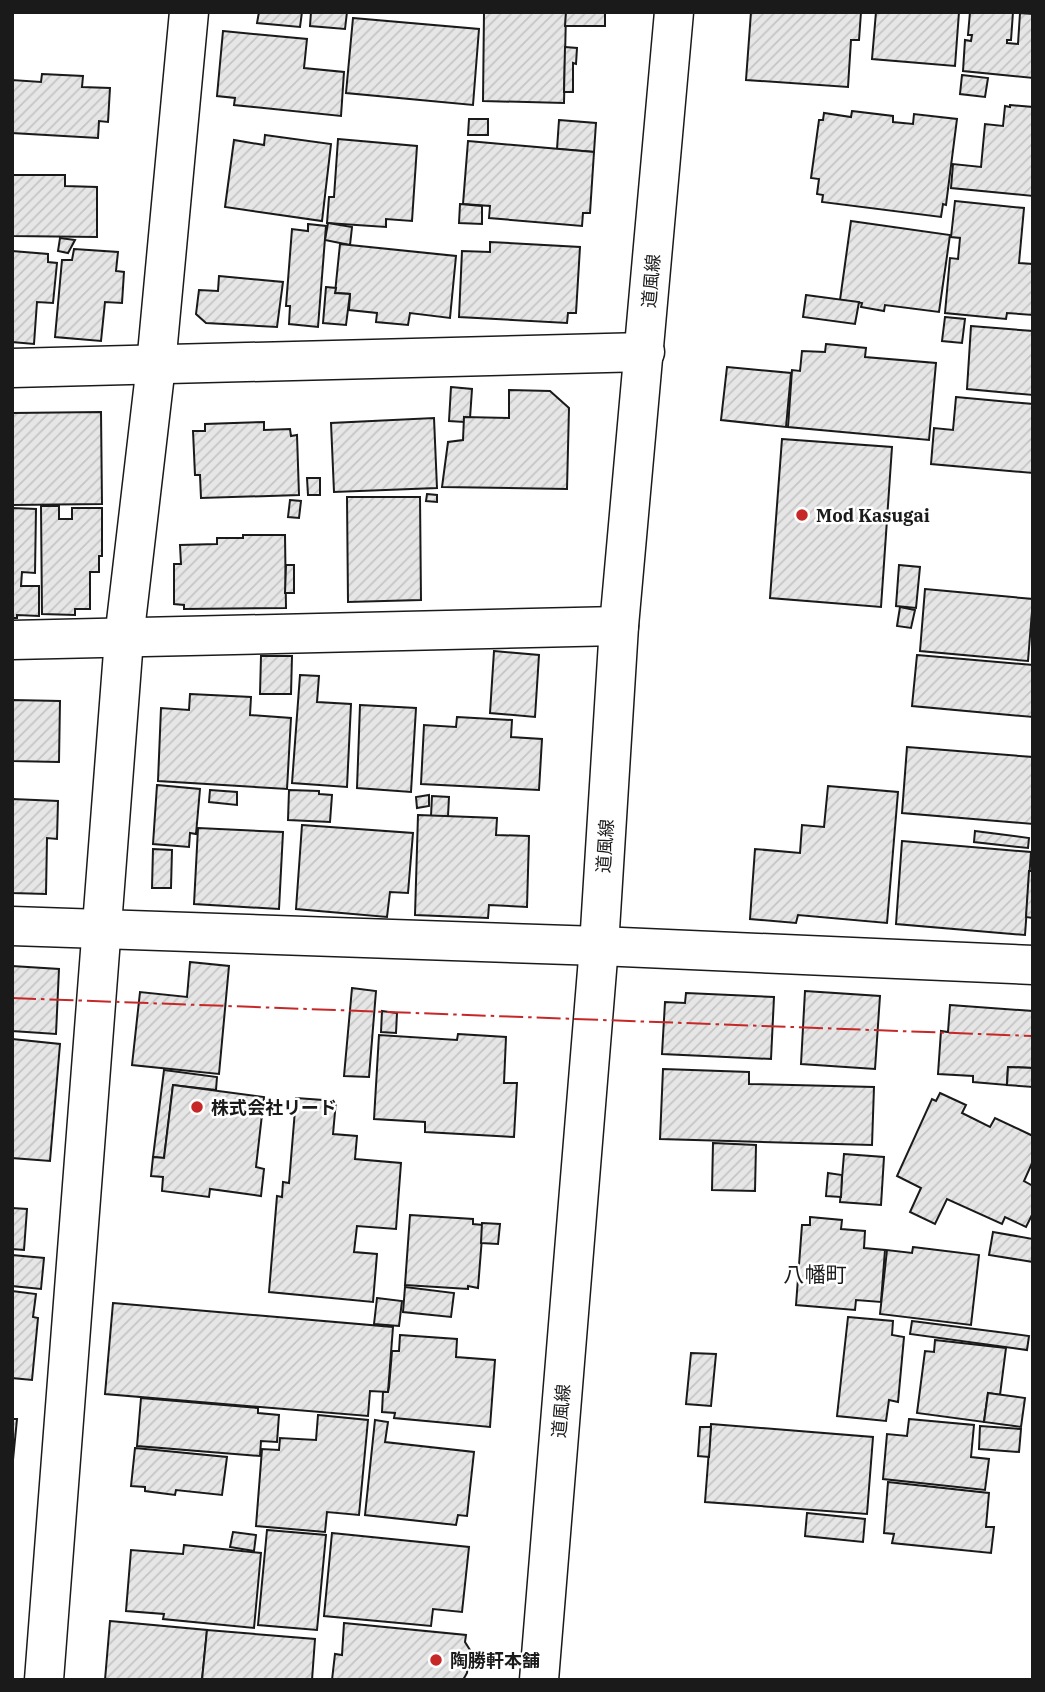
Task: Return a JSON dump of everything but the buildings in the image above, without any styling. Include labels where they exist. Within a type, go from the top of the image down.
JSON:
[{"type":"street","points":[[44,1680],[124,639],[156,365],[189,12]]},
{"type":"street","name":"道風線","points":[[539,1680],[599,946],[619,626],[674,12]]},
{"type":"street","points":[[12,368],[645,352]]},
{"type":"street","points":[[12,640],[619,626]]},
{"type":"street","points":[[12,926],[599,946],[1033,965]]},
{"type":"power","points":[[12,998],[1033,1036]]},
{"type":"place","name":"Mod Kasugai","points":[[802,515]]},
{"type":"place","name":"株式会社リード","points":[[197,1107]]},
{"type":"place","name":"陶勝軒本舗","points":[[436,1660]]},
{"type":"district","name":"八幡町","points":[[815,1274]]}]
